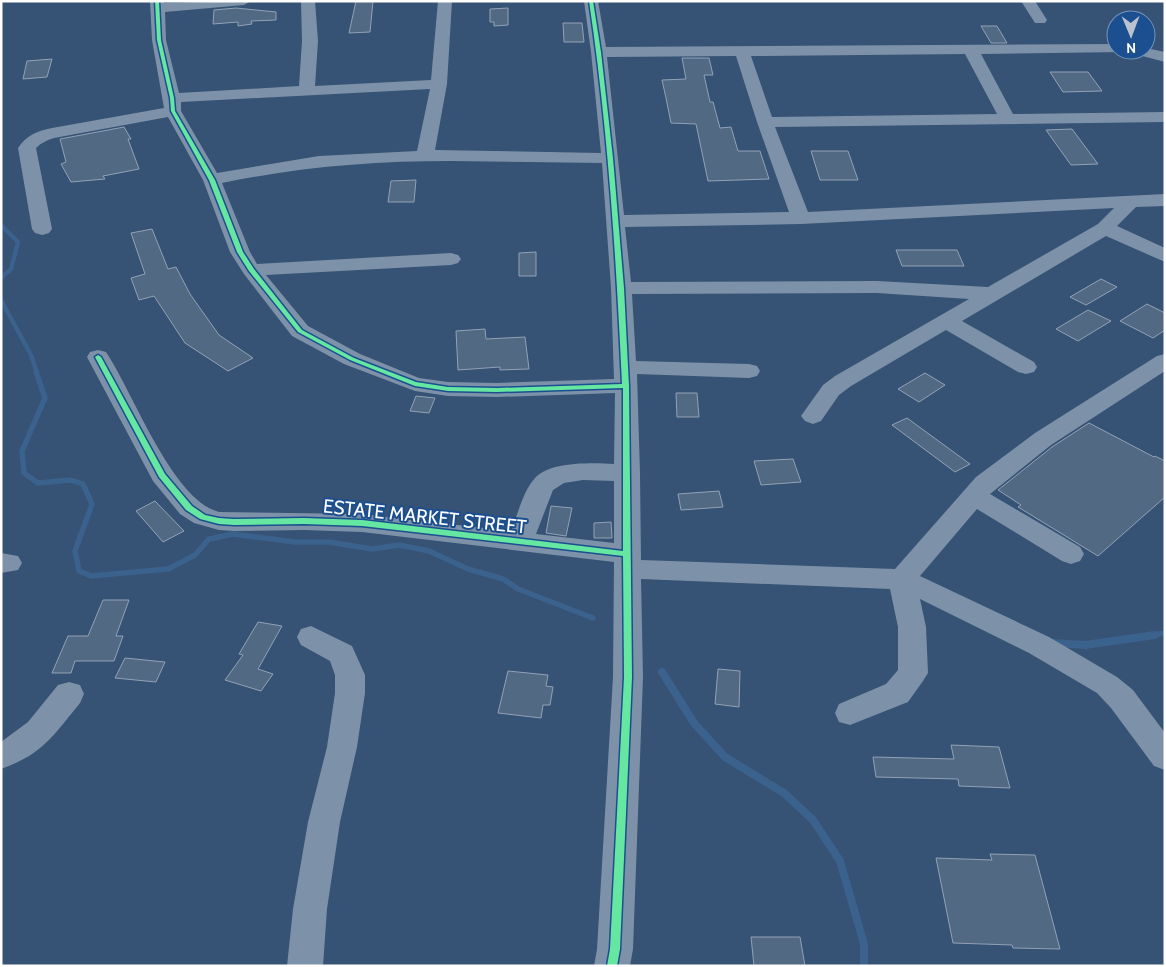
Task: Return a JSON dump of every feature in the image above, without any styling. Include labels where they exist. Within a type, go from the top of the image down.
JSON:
[{"type":"street","points":[[244,1],[157,5],[159,40],[173,104],[212,180],[240,252],[250,270],[300,331],[352,359],[415,384],[448,389],[497,390],[626,377],[749,371]]},
{"type":"street","points":[[307,91],[310,41],[308,1]]},
{"type":"street","points":[[425,156],[439,84],[445,1]]},
{"type":"street","points":[[591,1],[599,52],[610,158],[626,377],[628,677],[615,949],[612,966]]},
{"type":"street","points":[[1028,1],[1040,20]]},
{"type":"street","points":[[970,49],[1007,118]]},
{"type":"street","points":[[742,50],[765,122],[802,218]]},
{"type":"street","points":[[599,52],[1106,50]]},
{"type":"street","points":[[42,229],[28,148],[31,143],[42,136],[173,104],[307,91],[439,84]]},
{"type":"street","points":[[765,122],[1165,117]]},
{"type":"street","points":[[212,180],[291,165],[355,158],[425,156],[610,158]]},
{"type":"street","points":[[614,221],[802,218],[1165,200]]},
{"type":"street","points":[[813,416],[831,390],[843,381],[1105,228],[1129,203]]},
{"type":"street","points":[[1105,228],[1165,256]]},
{"type":"street","points":[[250,270],[451,259]]},
{"type":"street","points":[[621,288],[877,287],[994,294]]},
{"type":"street","points":[[947,321],[1026,367]]},
{"type":"street","name":"ESTATE MARKET STREET","points":[[98,357],[162,475],[189,508],[203,517],[234,522],[304,521],[362,523],[520,542],[628,562],[902,578]]},
{"type":"street","points":[[902,578],[985,483],[1042,440],[1165,361]]},
{"type":"street","points":[[520,542],[545,483],[555,476],[571,473],[628,473]]},
{"type":"street","points":[[973,496],[1047,538],[1071,554]]},
{"type":"street","points":[[850,713],[897,693],[913,673],[912,627],[902,578]]},
{"type":"street","points":[[902,578],[1039,645],[1107,685],[1122,699],[1165,757]]},
{"type":"street","points":[[305,966],[310,909],[324,822],[342,747],[350,694],[350,675],[342,654],[312,637]]},
{"type":"street","points":[[1,756],[14,753],[32,738],[69,694]]},
{"type":"building","points":[[356,1],[373,1],[370,32],[349,33]]},
{"type":"building","points":[[236,8],[276,12],[276,20],[251,21],[252,24],[238,26],[238,22],[213,24],[214,10]]},
{"type":"building","points":[[508,8],[508,25],[494,26],[494,22],[490,22],[490,9]]},
{"type":"building","points":[[563,23],[582,23],[584,42],[564,42]]},
{"type":"building","points":[[981,26],[997,26],[1007,43],[991,43]]},
{"type":"building","points":[[682,58],[709,58],[713,75],[704,75],[710,102],[713,102],[720,128],[731,127],[738,151],[760,151],[769,179],[708,181],[696,124],[671,123],[662,80],[686,79]]},
{"type":"building","points":[[52,59],[47,77],[23,79],[27,61]]},
{"type":"building","points":[[1050,72],[1088,72],[1102,91],[1063,92]]},
{"type":"building","points":[[124,127],[131,139],[128,139],[139,169],[103,176],[105,179],[71,182],[61,164],[66,162],[60,139]]},
{"type":"building","points":[[1072,129],[1098,164],[1071,165],[1046,130]]},
{"type":"building","points":[[811,151],[848,151],[858,180],[820,180]]},
{"type":"building","points":[[416,180],[414,202],[388,202],[391,181]]},
{"type":"building","points":[[152,229],[168,269],[176,267],[190,294],[219,335],[253,358],[228,371],[185,343],[154,296],[139,300],[131,278],[145,274],[131,233]]},
{"type":"building","points":[[896,250],[957,250],[964,266],[902,266]]},
{"type":"building","points":[[536,252],[536,276],[519,276],[519,253]]},
{"type":"building","points":[[1101,279],[1117,287],[1086,305],[1070,297]]},
{"type":"building","points":[[1147,304],[1165,313],[1165,330],[1153,338],[1120,321]]},
{"type":"building","points":[[1088,310],[1111,321],[1078,341],[1056,329]]},
{"type":"building","points":[[485,329],[486,339],[525,337],[529,369],[500,370],[500,367],[458,370],[456,331]]},
{"type":"building","points":[[925,373],[945,385],[919,402],[898,389]]},
{"type":"building","points":[[676,393],[697,393],[699,417],[677,417]]},
{"type":"building","points":[[416,396],[435,398],[429,413],[410,411]]},
{"type":"building","points":[[907,418],[970,464],[955,472],[892,425]]},
{"type":"building","points":[[1089,423],[1165,461],[1165,497],[1098,556],[1018,507],[1021,505],[998,490],[1052,447]]},
{"type":"building","points":[[793,459],[801,482],[761,485],[754,461]]},
{"type":"building","points":[[719,491],[723,507],[681,510],[678,494]]},
{"type":"building","points":[[155,501],[184,531],[163,542],[136,511]]},
{"type":"building","points":[[551,506],[572,508],[566,536],[546,533]]},
{"type":"building","points":[[611,522],[612,538],[594,538],[594,523]]},
{"type":"building","points":[[103,600],[129,600],[116,636],[123,636],[114,661],[75,661],[71,673],[52,673],[68,636],[88,636]]},
{"type":"building","points":[[258,622],[282,626],[258,669],[273,674],[261,691],[225,680],[243,655],[239,654]]},
{"type":"building","points":[[125,658],[165,662],[156,682],[115,678]]},
{"type":"building","points":[[718,669],[740,671],[739,707],[715,704]]},
{"type":"building","points":[[508,671],[548,675],[546,686],[553,687],[550,705],[543,705],[541,718],[498,713]]},
{"type":"building","points":[[951,745],[999,747],[1010,788],[959,786],[958,779],[876,777],[873,757],[954,759]]},
{"type":"building","points":[[990,854],[1035,855],[1060,949],[1013,948],[1012,945],[953,943],[936,858],[992,860]]},
{"type":"building","points":[[751,937],[800,937],[805,966],[754,966]]},
{"type":"waterway","points":[[1,225],[18,242],[11,269],[1,278]]},
{"type":"waterway","points":[[1,300],[31,355],[37,373]]},
{"type":"waterway","points":[[36,372],[45,398],[22,451],[24,473],[38,483],[71,480],[83,484],[92,504],[75,551],[79,571],[91,576],[168,569],[195,555],[209,539],[233,534],[295,542],[329,542],[372,549],[399,545],[429,551],[468,569],[503,579],[518,589],[593,618]]},
{"type":"waterway","points":[[1147,636],[1165,633]]},
{"type":"waterway","points":[[1053,643],[1085,645],[1155,635]]},
{"type":"waterway","points":[[662,672],[694,723],[725,757],[784,793],[813,820],[840,861],[864,944],[864,966]]},
{"type":"cycle path","points":[[157,1],[159,40],[172,98],[173,111],[212,180],[240,252],[251,270],[300,331],[352,359],[415,384],[448,389],[497,390],[626,386]]},
{"type":"cycle path","points":[[591,1],[599,52],[610,158],[621,288],[626,386],[628,677],[615,949],[612,966]]},
{"type":"cycle path","points":[[98,357],[162,475],[189,508],[203,517],[234,522],[304,521],[362,523],[628,554]]}]
